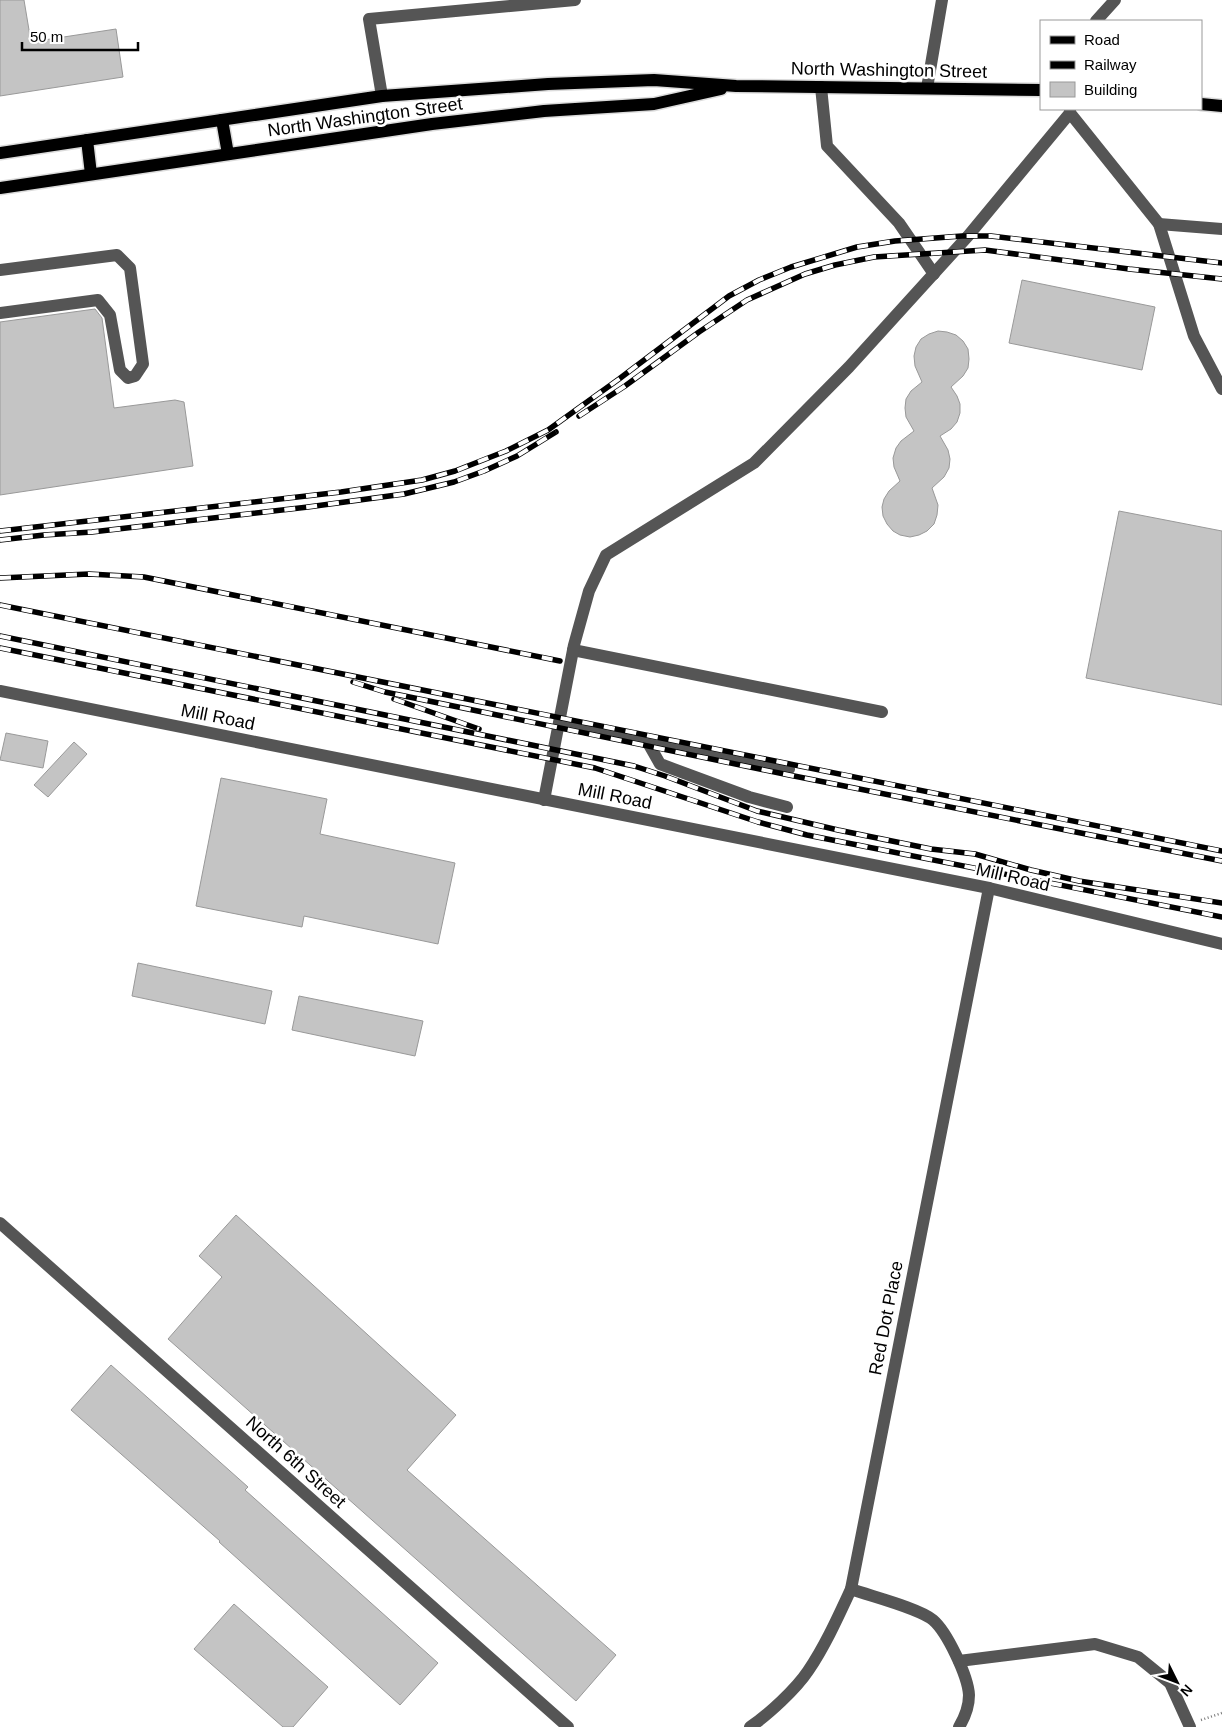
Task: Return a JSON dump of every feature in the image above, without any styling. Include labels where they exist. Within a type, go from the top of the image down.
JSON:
[{"type":"main road","name":"North Washington Street","points":[[0,153],[382,96],[548,84],[654,80],[736,86],[1039,88]]},
{"type":"main road","name":"North Washington Street","points":[[0,188],[432,124],[544,111],[654,104],[736,86]]},
{"type":"main road","points":[[1202,104],[1222,106]]},
{"type":"main road","points":[[222,120],[228,154]]},
{"type":"main road","points":[[87,140],[91,174]]},
{"type":"street","points":[[428,0],[428,14]]},
{"type":"street","points":[[382,96],[368,19],[428,14],[473,5],[575,0]]},
{"type":"street","points":[[927,88],[942,0]]},
{"type":"street","points":[[1097,20],[1115,0]]},
{"type":"street","points":[[821,87],[827,146],[899,223],[934,274]]},
{"type":"street","points":[[544,800],[573,650],[589,591],[606,555],[754,464],[849,367],[934,274],[968,236],[1070,111],[1159,224],[1194,336],[1222,389]]},
{"type":"street","points":[[1159,224],[1222,229]]},
{"type":"street","points":[[0,270],[117,255],[130,268],[143,364],[136,376],[128,378],[120,370],[110,316],[98,300],[0,313]]},
{"type":"street","points":[[573,650],[882,712]]},
{"type":"street","name":"Mill Road","points":[[0,691],[989,888],[1222,944]]},
{"type":"street","points":[[559,724],[788,769]]},
{"type":"street","points":[[647,741],[660,764],[749,797],[787,807]]},
{"type":"street","name":"Red Dot Place","points":[[752,1726],[786,1696],[808,1672],[835,1625],[851,1589],[989,888]]},
{"type":"street","name":"North 6th Street","points":[[0,1223],[568,1727]]},
{"type":"street","points":[[851,1589],[920,1612],[933,1620],[943,1632],[959,1661],[969,1694],[966,1714],[959,1727]]},
{"type":"street","points":[[959,1661],[1095,1644],[1138,1657],[1170,1683],[1194,1724]]},
{"type":"path","points":[[1194,1724],[1222,1712]]},
{"type":"building","points":[[0,0],[24,0],[31,42],[116,29],[123,77],[0,96]]},
{"type":"building","points":[[1022,280],[1155,307],[1142,370],[1009,343]]},
{"type":"building","points":[[95,309],[102,318],[114,408],[175,400],[184,402],[193,466],[0,495],[0,322]]},
{"type":"building","points":[[938,331],[956,335],[963,341],[968,349],[968,368],[963,376],[951,387],[960,404],[957,422],[951,429],[940,436],[948,450],[950,459],[949,468],[944,477],[932,488],[938,505],[934,524],[927,531],[910,537],[893,531],[883,516],[882,507],[889,491],[900,481],[894,467],[893,458],[896,448],[901,441],[914,431],[906,417],[905,408],[906,399],[911,391],[922,382],[915,366],[914,356],[916,347],[921,339]]},
{"type":"building","points":[[1119,511],[1222,531],[1222,705],[1086,678]]},
{"type":"building","points":[[6,733],[48,741],[43,768],[0,760]]},
{"type":"building","points":[[74,742],[87,754],[48,797],[34,785]]},
{"type":"building","points":[[221,778],[327,799],[320,834],[455,863],[438,944],[304,916],[302,927],[196,906]]},
{"type":"building","points":[[138,963],[272,991],[265,1024],[132,996]]},
{"type":"building","points":[[299,996],[423,1021],[415,1056],[292,1030]]},
{"type":"building","points":[[236,1215],[456,1415],[407,1470],[616,1655],[576,1701],[168,1339],[222,1277],[199,1256]]},
{"type":"building","points":[[111,1365],[248,1487],[245,1490],[438,1663],[400,1705],[220,1541],[71,1410]]},
{"type":"building","points":[[234,1604],[328,1687],[293,1727],[283,1727],[194,1649]]},
{"type":"railway","points":[[0,531],[341,492],[422,480],[455,471],[506,451],[548,430],[729,296],[759,280],[791,267],[857,247],[895,241],[962,236],[991,236],[1222,263]]},
{"type":"railway","points":[[579,416],[747,300],[805,274],[835,265],[874,257],[985,250],[1222,279]]},
{"type":"railway","points":[[0,540],[92,532],[404,494],[454,482],[484,471],[517,456],[556,432]]},
{"type":"railway","points":[[0,578],[89,574],[144,577],[560,661]]},
{"type":"railway","points":[[0,605],[1222,851]]},
{"type":"railway","points":[[0,636],[634,766],[757,811],[838,830],[931,849],[975,854],[1079,881],[1222,903]]},
{"type":"railway","points":[[0,648],[595,768],[758,822],[807,835],[1222,917]]},
{"type":"railway","points":[[353,682],[385,692],[1222,861]]},
{"type":"railway","points":[[394,699],[479,729]]}]
